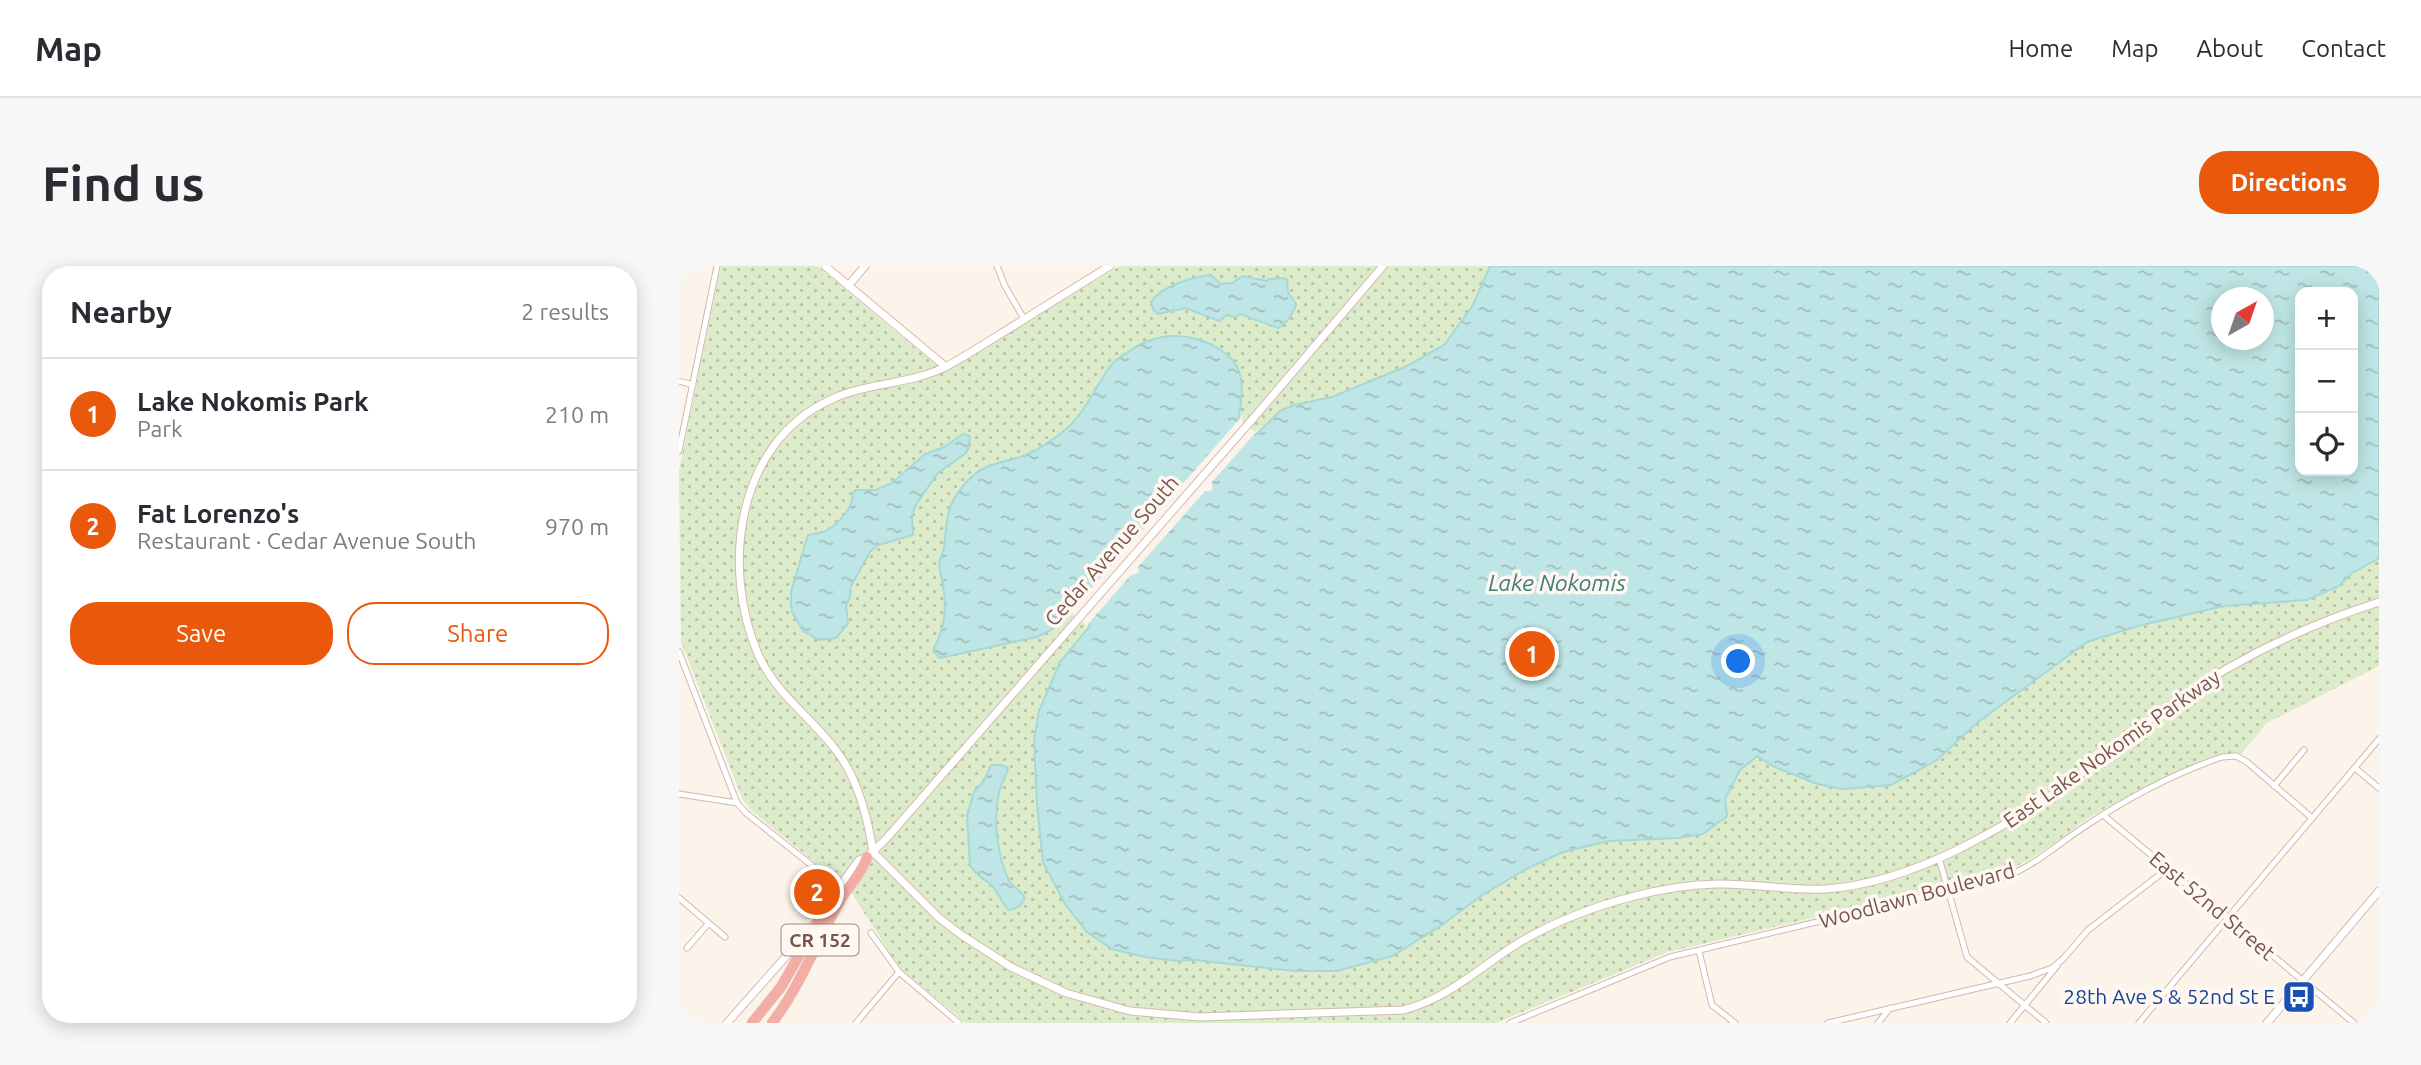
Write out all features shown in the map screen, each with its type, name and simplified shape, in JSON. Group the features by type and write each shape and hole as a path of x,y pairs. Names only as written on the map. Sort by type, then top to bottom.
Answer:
{"highway":[{"name":"Cedar Avenue South","path":"772,1023 796,988 840,900 870,855"},
{"name":"Cedar Avenue South","path":"752,1023 781,987 821,917"}],"street":[{"path":"679,451 717,266"},
{"path":"825,266 946,367"},
{"path":"848,286 865,266"},
{"path":"997,266 1024,319"},
{"path":"870,855 861,801 850,772 829,741 784,695 759,656 747,625 738,561 750,492 779,439 814,409 845,394 912,379 946,367 1110,266"},
{"name":"Cedar Avenue South","path":"821,917 859,860 870,855 1257,414 1383,266"},
{"path":"679,381 693,385"},
{"name":"East Lake Nokomis Parkway","path":"870,855 949,925 984,950 1038,981 1066,993 1130,1011 1200,1020 1403,1010 1444,995 1519,943 1555,923 1613,902 1654,891 1718,884 1823,889 1862,885 1910,871 1987,834 2043,800 2076,778 2159,712 2227,669 2300,631 2379,602"},
{"path":"679,652 681,666 737,803 839,887"},
{"path":"2139,1023 2379,739"},
{"path":"2274,786 2304,750"},
{"name":"Woodlawn Boulevard","path":"1510,1023 1670,957 1949,891 2022,870 2103,815 2144,792 2227,756 2236,756 2247,762 2312,818"},
{"path":"2354,768 2379,788"},
{"path":"679,794 737,803"},
{"name":"East 52nd Street","path":"2103,815 2354,1023"},
{"path":"1939,858 1967,957 2046,1023"},
{"path":"2010,1023 2088,930 2167,869"},
{"path":"2267,1023 2379,891"},
{"path":"679,898 725,937"},
{"path":"727,1023 821,917"},
{"path":"687,948 708,924"},
{"path":"871,933 899,972 959,1023"},
{"path":"1699,951 1712,1005 1735,1023"},
{"path":"1828,1023 1972,991 2042,972 2063,958"},
{"path":"856,1023 899,972"},
{"path":"1878,1023 1890,1008"}],"green space":[{"name":"Lake Nokomis","path":"721,266 817,266 943,371 1120,266 2379,266 2379,666 2267,723 2241,754 2209,758 2134,793 2089,818 2035,856 2011,869 1668,952 1496,1023 966,1023 904,971 850,891 751,810 743,800 681,642 679,470"}],"water":[{"name":"Lake Nokomis","path":"1490,266 2379,266 2379,558 2352,573 2339,586 2307,600 2224,606 2138,626 2087,642 1978,722 1937,760 1891,785 1843,789 1817,784 1775,767 1757,756 1740,770 1725,799 1727,816 1703,834 1678,838 1609,841 1563,852 1526,869 1484,894 1439,927 1392,956 1337,971 1295,971 1195,960 1177,961 1112,949 1087,932 1065,904 1043,862 1037,804 1034,740 1039,711 1060,662 1090,626 1089,623 1071,610 1051,630 1037,637 940,658 933,651 945,611 939,564 953,500 964,485 980,471 1030,453 1065,430 1084,408 1113,363 1151,340 1174,336 1198,339 1230,357 1240,373 1242,392 1238,421 1256,435 1280,411 1294,405 1332,397 1407,366 1445,344 1473,305"},
{"path":"1211,275 1221,284 1232,283 1243,276 1267,281 1285,278 1295,307 1278,328 1240,314 1235,317 1227,315 1219,321 1186,308 1158,314 1153,309 1151,302 1162,291 1186,280"},
{"path":"963,434 970,436 969,447 966,453 938,473 917,503 912,514 913,535 878,545 870,552 850,588 846,605 848,624 836,638 819,640 803,631 792,612 791,592 808,535 826,531 835,524 848,509 852,494 856,490 876,490 892,483 925,454 944,447"},
{"path":"991,765 1008,768 997,803 997,837 1008,879 1025,898 1019,906 1009,910 989,883 970,865 967,815 974,792 984,781"}],"pier":[{"path":"1243,415 1242,420 1255,432 1265,422 1211,483 1213,489 1205,491 1138,567 1139,573 1131,575 1082,631 1086,625 1072,613 1066,617 1152,519 1151,513 1159,511"}],"place":[{"name":"Lake Nokomis Park","path":"1532,654"},
{"name":"Fat Lorenzo's","path":"817,892"},
{"name":"28th Ave S & 52nd St E","path":"2299,997"}]}
